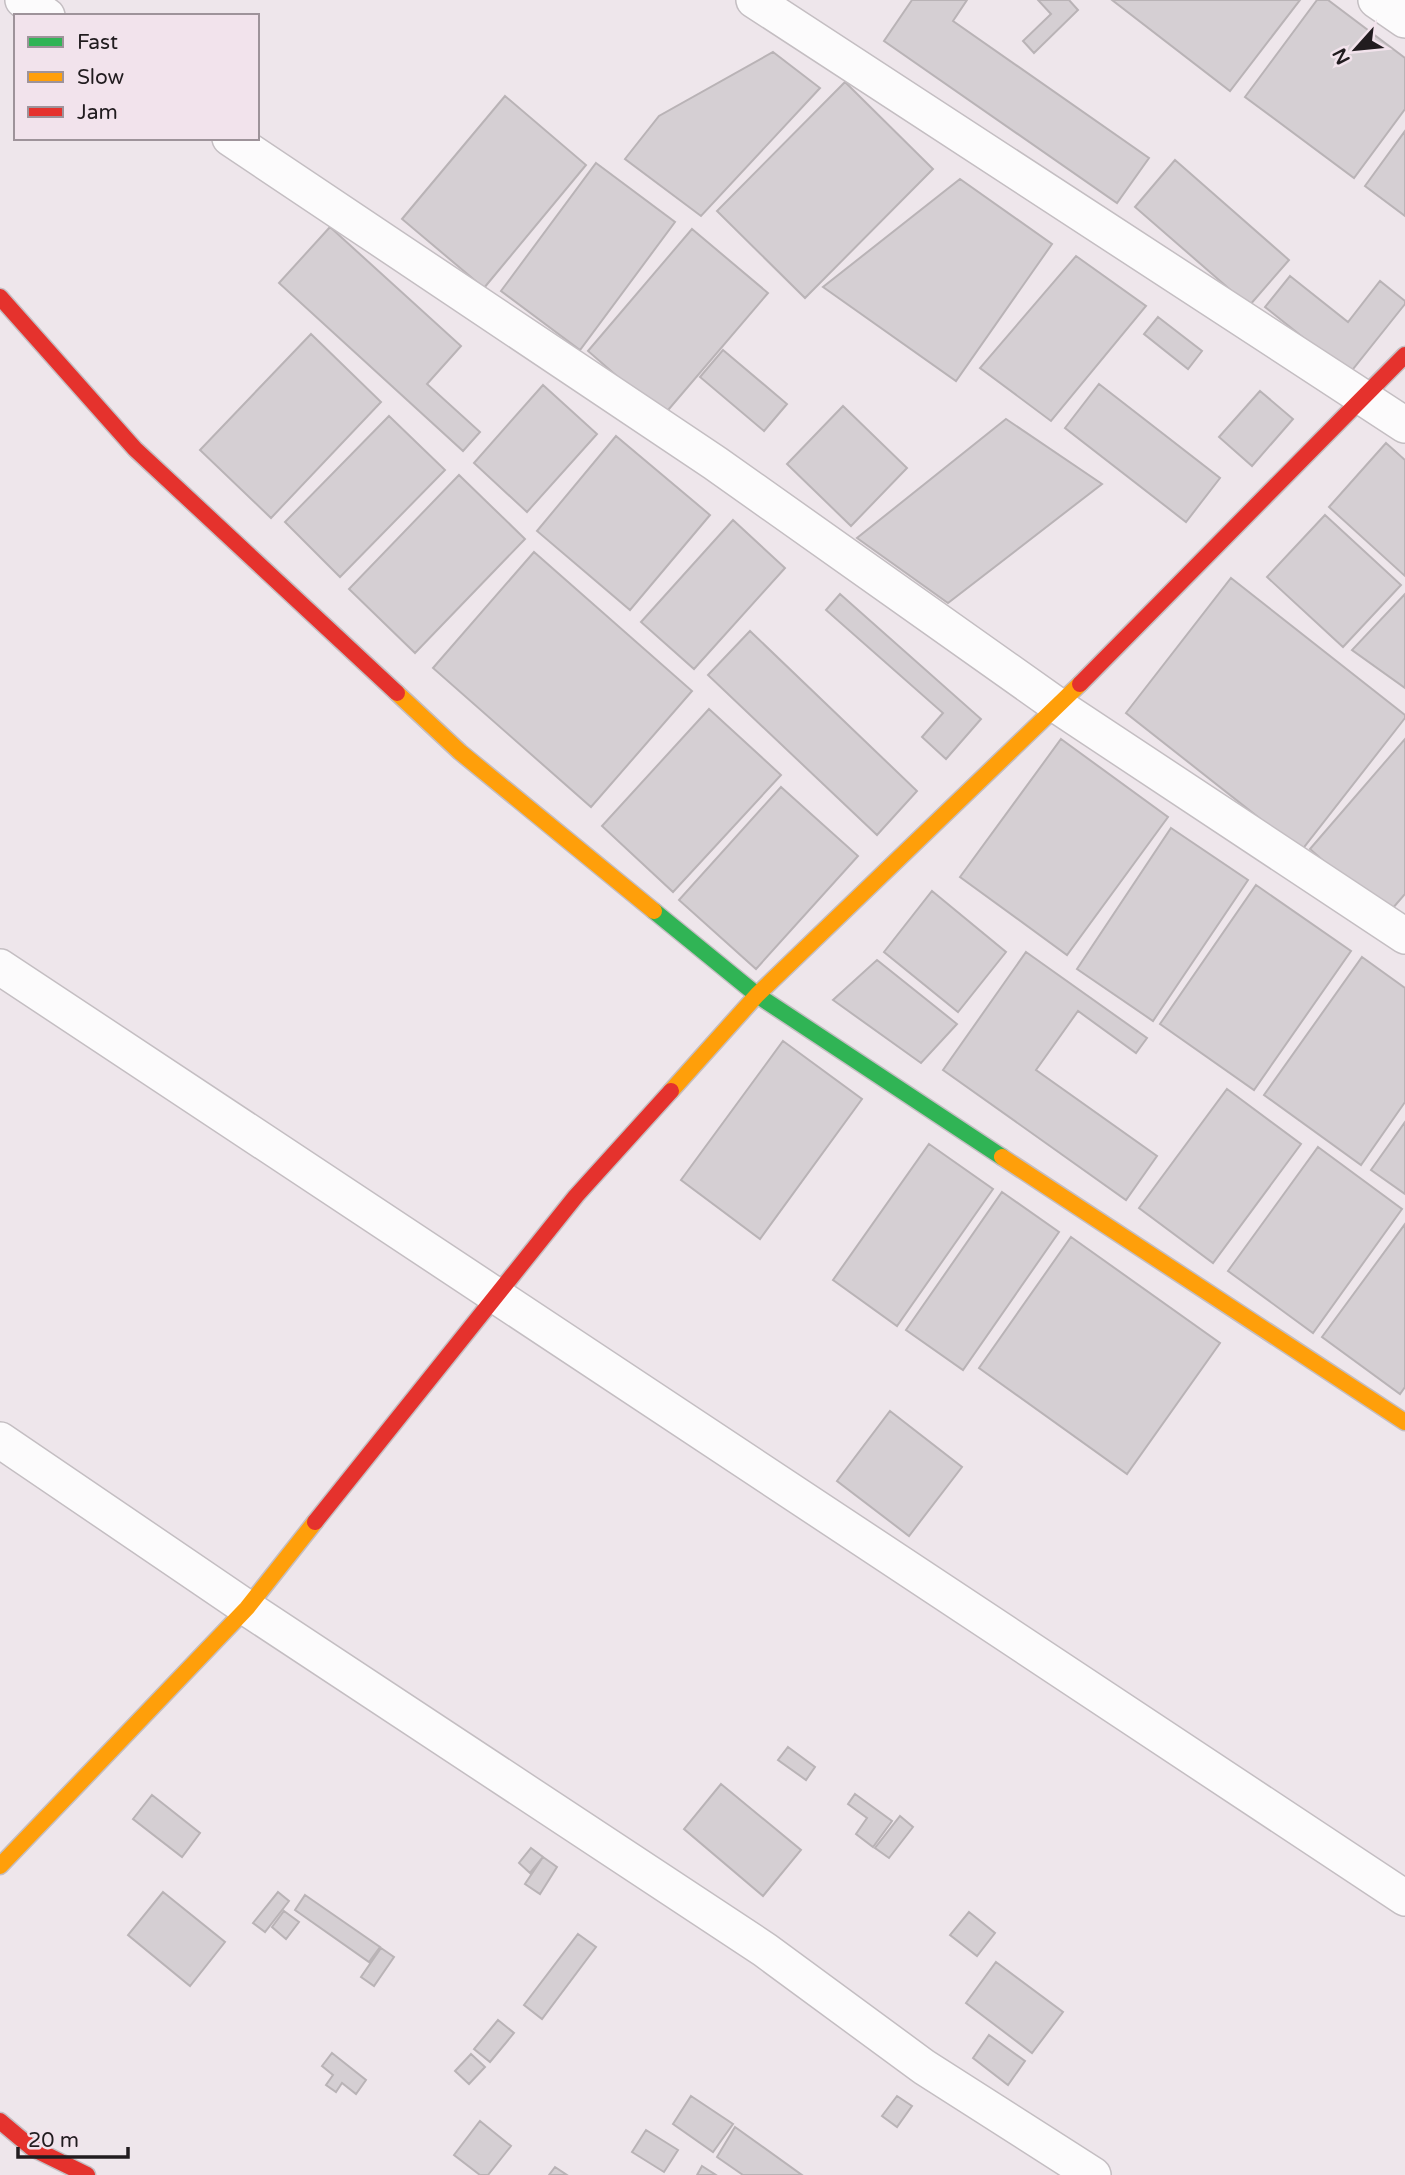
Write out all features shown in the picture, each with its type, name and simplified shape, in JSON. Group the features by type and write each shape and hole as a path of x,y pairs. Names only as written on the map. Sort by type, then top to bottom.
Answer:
{"street":[{"path":"23,0 44,14"},
{"path":"754,0 1405,425"},
{"path":"1376,0 1405,20"},
{"path":"233,140 715,463 1058,706 1405,936"},
{"path":"0,297 135,449 460,752 757,995 1405,1422"},
{"path":"0,1866 247,1608 576,1196 757,995 1058,706 1405,355"},
{"path":"0,967 1405,1898"},
{"path":"0,1440 247,1608 765,1950 924,2067 1093,2175"},
{"path":"0,2121 32,2148 87,2175"}],"building":[{"path":"912,0 967,0 953,21 1149,158 1117,203 884,41"},
{"path":"1038,0 1069,0 1078,10 1034,53 1023,41 1051,14"},
{"path":"1112,0 1300,0 1230,91"},
{"path":"1317,0 1328,0 1405,58 1405,109 1354,178 1245,97"},
{"path":"773,52 820,88 701,216 625,159 659,116"},
{"path":"845,82 933,169 805,298 717,211"},
{"path":"505,96 586,165 484,288 402,219"},
{"path":"1405,131 1405,216 1365,186"},
{"path":"1175,160 1289,260 1249,306 1135,207"},
{"path":"596,163 675,222 580,350 501,291"},
{"path":"960,179 1052,244 956,381 823,287"},
{"path":"330,227 461,346 427,384 480,432 463,451 279,283"},
{"path":"692,229 768,293 663,416 588,351"},
{"path":"1076,256 1146,306 1051,421 980,368"},
{"path":"1290,276 1348,322 1380,281 1405,301 1405,304 1349,374 1265,307"},
{"path":"1158,317 1202,351 1188,369 1144,334"},
{"path":"311,334 381,402 271,518 200,450"},
{"path":"723,350 787,404 764,431 700,377"},
{"path":"1099,384 1220,478 1186,522 1065,428"},
{"path":"543,385 597,434 527,512 474,463"},
{"path":"1260,391 1293,419 1252,466 1219,437"},
{"path":"843,406 907,468 851,526 787,464"},
{"path":"389,416 445,470 340,577 285,522"},
{"path":"1006,419 1102,484 948,603 857,538"},
{"path":"616,436 710,515 630,610 537,531"},
{"path":"1386,443 1405,460 1405,576 1329,507"},
{"path":"459,475 525,539 415,653 349,589"},
{"path":"1325,515 1401,585 1343,647 1267,577"},
{"path":"733,520 785,568 694,669 641,622"},
{"path":"534,552 692,691 591,807 433,668"},
{"path":"1231,578 1405,715 1301,851 1126,713"},
{"path":"840,594 981,719 946,759 922,737 943,713 826,610"},
{"path":"1405,594 1405,688 1352,650"},
{"path":"750,631 917,791 877,835 708,675"},
{"path":"709,709 781,775 673,892 602,826"},
{"path":"1061,739 1168,817 1067,955 960,877"},
{"path":"1405,739 1405,894 1386,916 1310,849"},
{"path":"781,787 858,856 756,969 679,900"},
{"path":"1171,828 1248,880 1153,1021 1077,969"},
{"path":"1256,885 1351,951 1254,1090 1160,1024"},
{"path":"932,891 1006,952 958,1012 884,952"},
{"path":"1026,952 1147,1038 1136,1053 1078,1011 1036,1070 1157,1156 1126,1200 943,1070"},
{"path":"1362,957 1405,988 1405,1102 1361,1165 1264,1095"},
{"path":"877,960 957,1024 921,1063 833,1000"},
{"path":"783,1041 862,1099 760,1239 681,1180"},
{"path":"1227,1089 1301,1144 1213,1263 1139,1208"},
{"path":"1405,1122 1405,1194 1371,1170"},
{"path":"929,1144 993,1189 897,1326 833,1280"},
{"path":"1318,1147 1402,1209 1313,1333 1228,1271"},
{"path":"1002,1192 1059,1232 963,1370 906,1330"},
{"path":"1405,1224 1405,1387 1400,1394 1322,1337"},
{"path":"1071,1237 1220,1343 1127,1474 979,1368"},
{"path":"890,1411 962,1467 909,1536 837,1481"},
{"path":"788,1747 815,1767 806,1780 778,1760"},
{"path":"721,1784 801,1850 763,1896 684,1829"},
{"path":"855,1794 892,1821 873,1847 856,1834 867,1818 848,1804"},
{"path":"152,1795 200,1833 182,1857 133,1819"},
{"path":"900,1816 913,1827 889,1858 875,1848"},
{"path":"531,1848 543,1857 530,1873 519,1863"},
{"path":"543,1857 557,1867 540,1894 525,1884"},
{"path":"163,1892 225,1942 190,1986 128,1935"},
{"path":"278,1892 289,1901 265,1932 253,1923"},
{"path":"305,1895 380,1947 369,1962 295,1910"},
{"path":"284,1911 299,1922 286,1939 272,1927"},
{"path":"969,1912 995,1933 977,1956 950,1935"},
{"path":"578,1934 596,1947 542,2019 524,2005"},
{"path":"381,1948 394,1957 374,1986 361,1977"},
{"path":"996,1962 1063,2012 1032,2053 966,2003"},
{"path":"498,2020 514,2033 490,2062 474,2049"},
{"path":"989,2035 1025,2061 1008,2085 973,2058"},
{"path":"332,2053 366,2080 356,2094 342,2083 336,2092 326,2085 333,2075 322,2066"},
{"path":"471,2054 485,2067 469,2084 455,2071"},
{"path":"691,2096 733,2124 713,2152 673,2124"},
{"path":"897,2096 912,2106 897,2127 882,2116"},
{"path":"480,2121 511,2146 488,2175 480,2175 454,2155"},
{"path":"735,2127 802,2175 743,2175 717,2157"},
{"path":"646,2130 678,2150 664,2172 632,2152"},
{"path":"702,2166 716,2175 697,2175"},
{"path":"555,2167 567,2175 549,2175"}],"traffic: fast":[{"path":"654,911 757,995 1002,1157"}],"traffic: slow":[{"path":"671,1091 757,995 1080,684"},
{"path":"397,693 460,752 654,911"},
{"path":"1002,1157 1405,1422"},
{"path":"0,1866 247,1608 315,1522"}],"traffic: jam":[{"path":"0,297 135,449 397,693"},
{"path":"1080,684 1405,355"},
{"path":"315,1522 576,1196 671,1091"},
{"path":"0,2121 32,2148 87,2175"}]}
